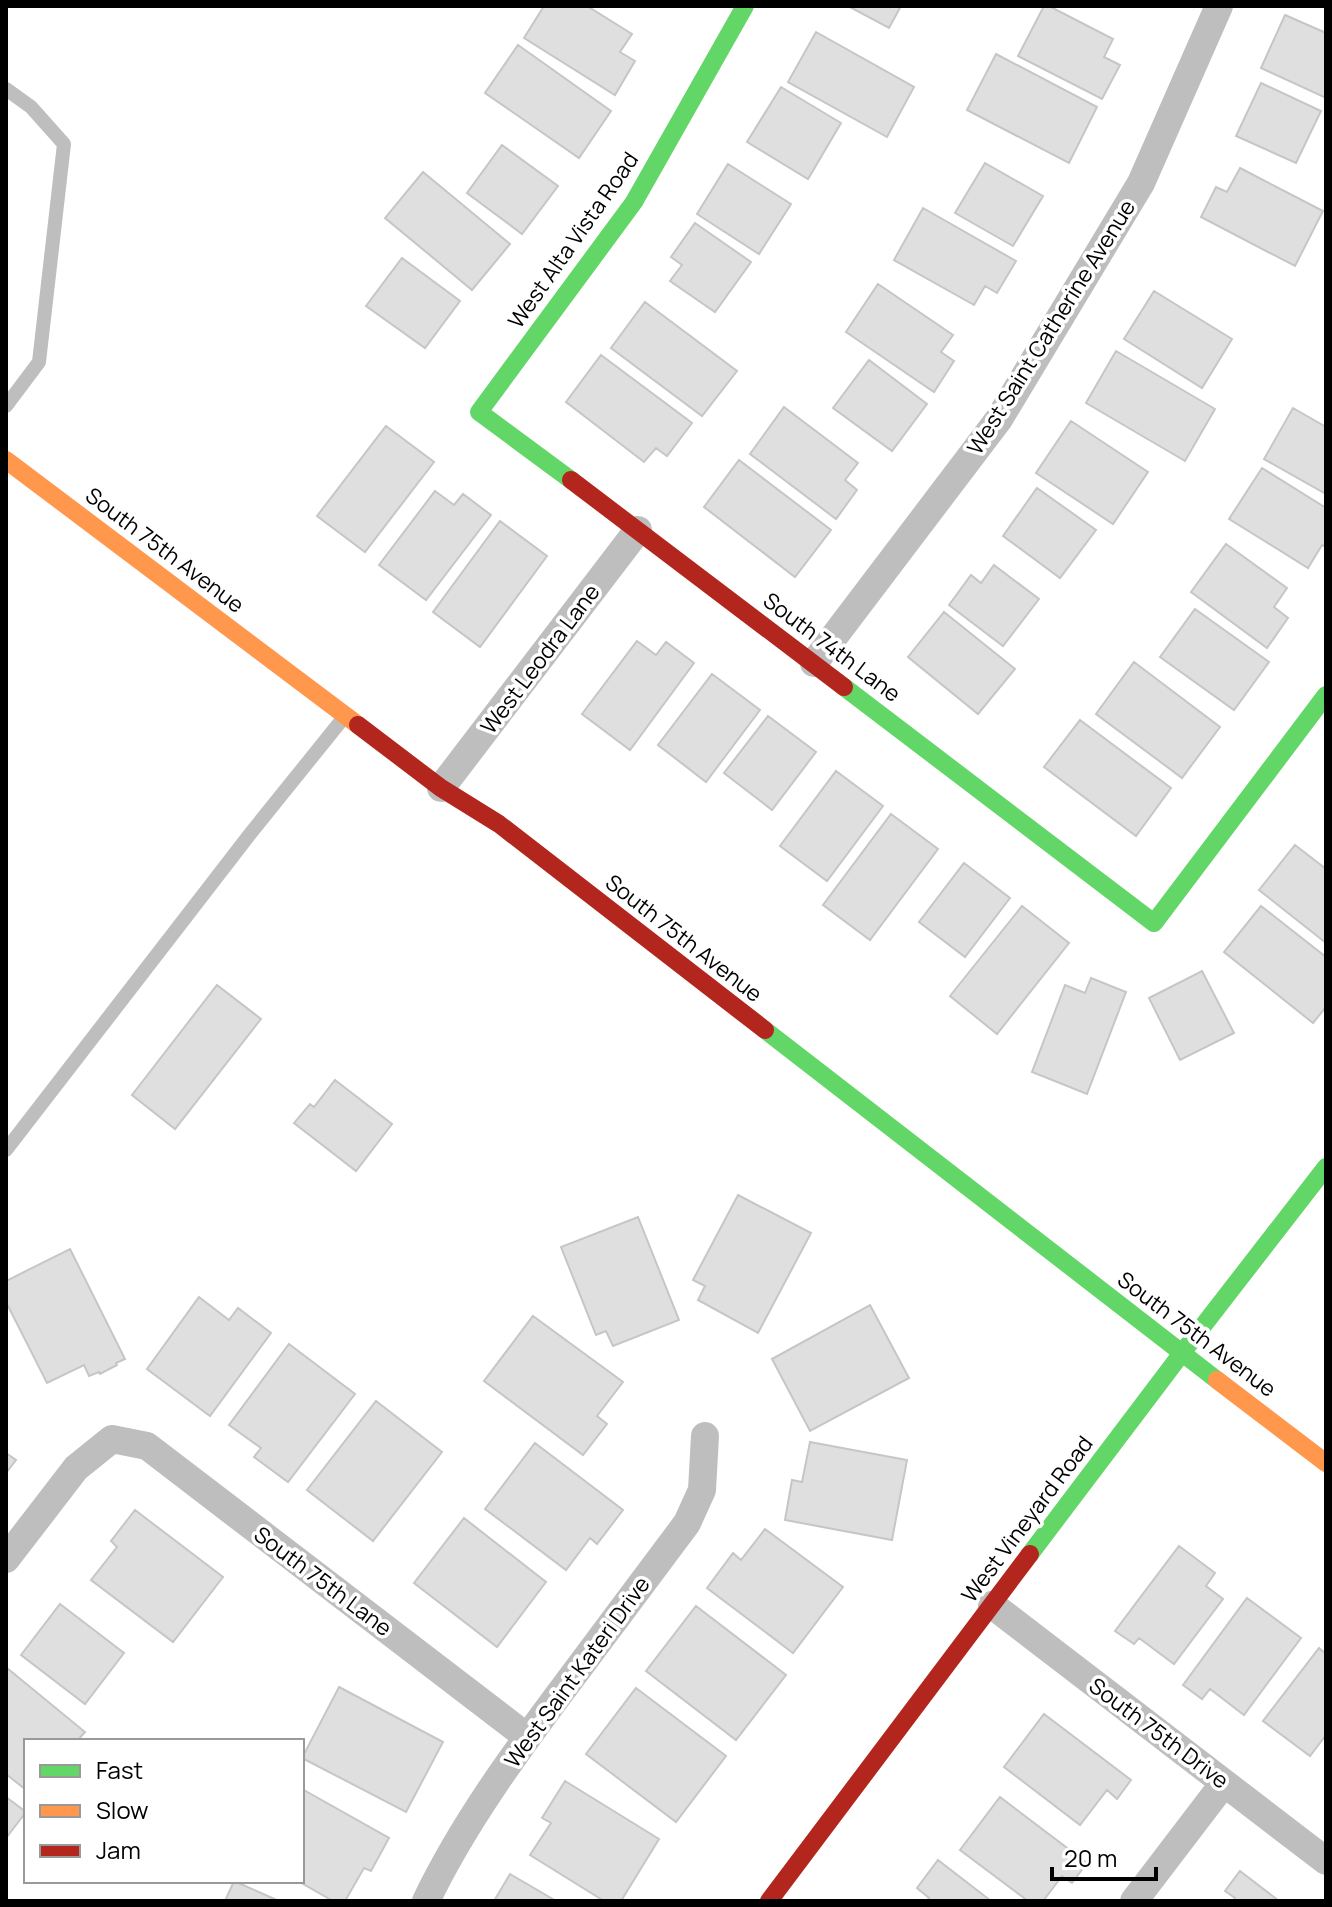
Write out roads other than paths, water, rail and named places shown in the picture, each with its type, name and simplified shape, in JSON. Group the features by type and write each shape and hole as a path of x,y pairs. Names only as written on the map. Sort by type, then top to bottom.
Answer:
{"street":[{"name":"West Alta Vista Road","path":"479,412 634,202 745,6"},
{"name":"West Saint Catherine Avenue","path":"814,663 999,419 1141,183 1219,6"},
{"name":"South 74th Lane","path":"479,412 1154,923 1326,695"},
{"name":"South 75th Avenue","path":"6,460 441,788 510,833 1326,1463"},
{"name":"West Leodra Lane","path":"441,788 638,530"},
{"name":"West Vineyard Road","path":"769,1901 1326,1167"},
{"name":"West Saint Kateri Drive","path":"426,1901 492,1788 527,1737 687,1523 702,1490 705,1436"},
{"name":"South 75th Lane","path":"6,1559 76,1468 112,1439 147,1446 527,1737"},
{"name":"South 75th Drive","path":"992,1605 1326,1861"},
{"path":"1134,1901 1224,1783"}],"lane":[{"path":"6,89 31,107 64,144 39,362 6,406"},
{"path":"6,1150 345,716"}]}
